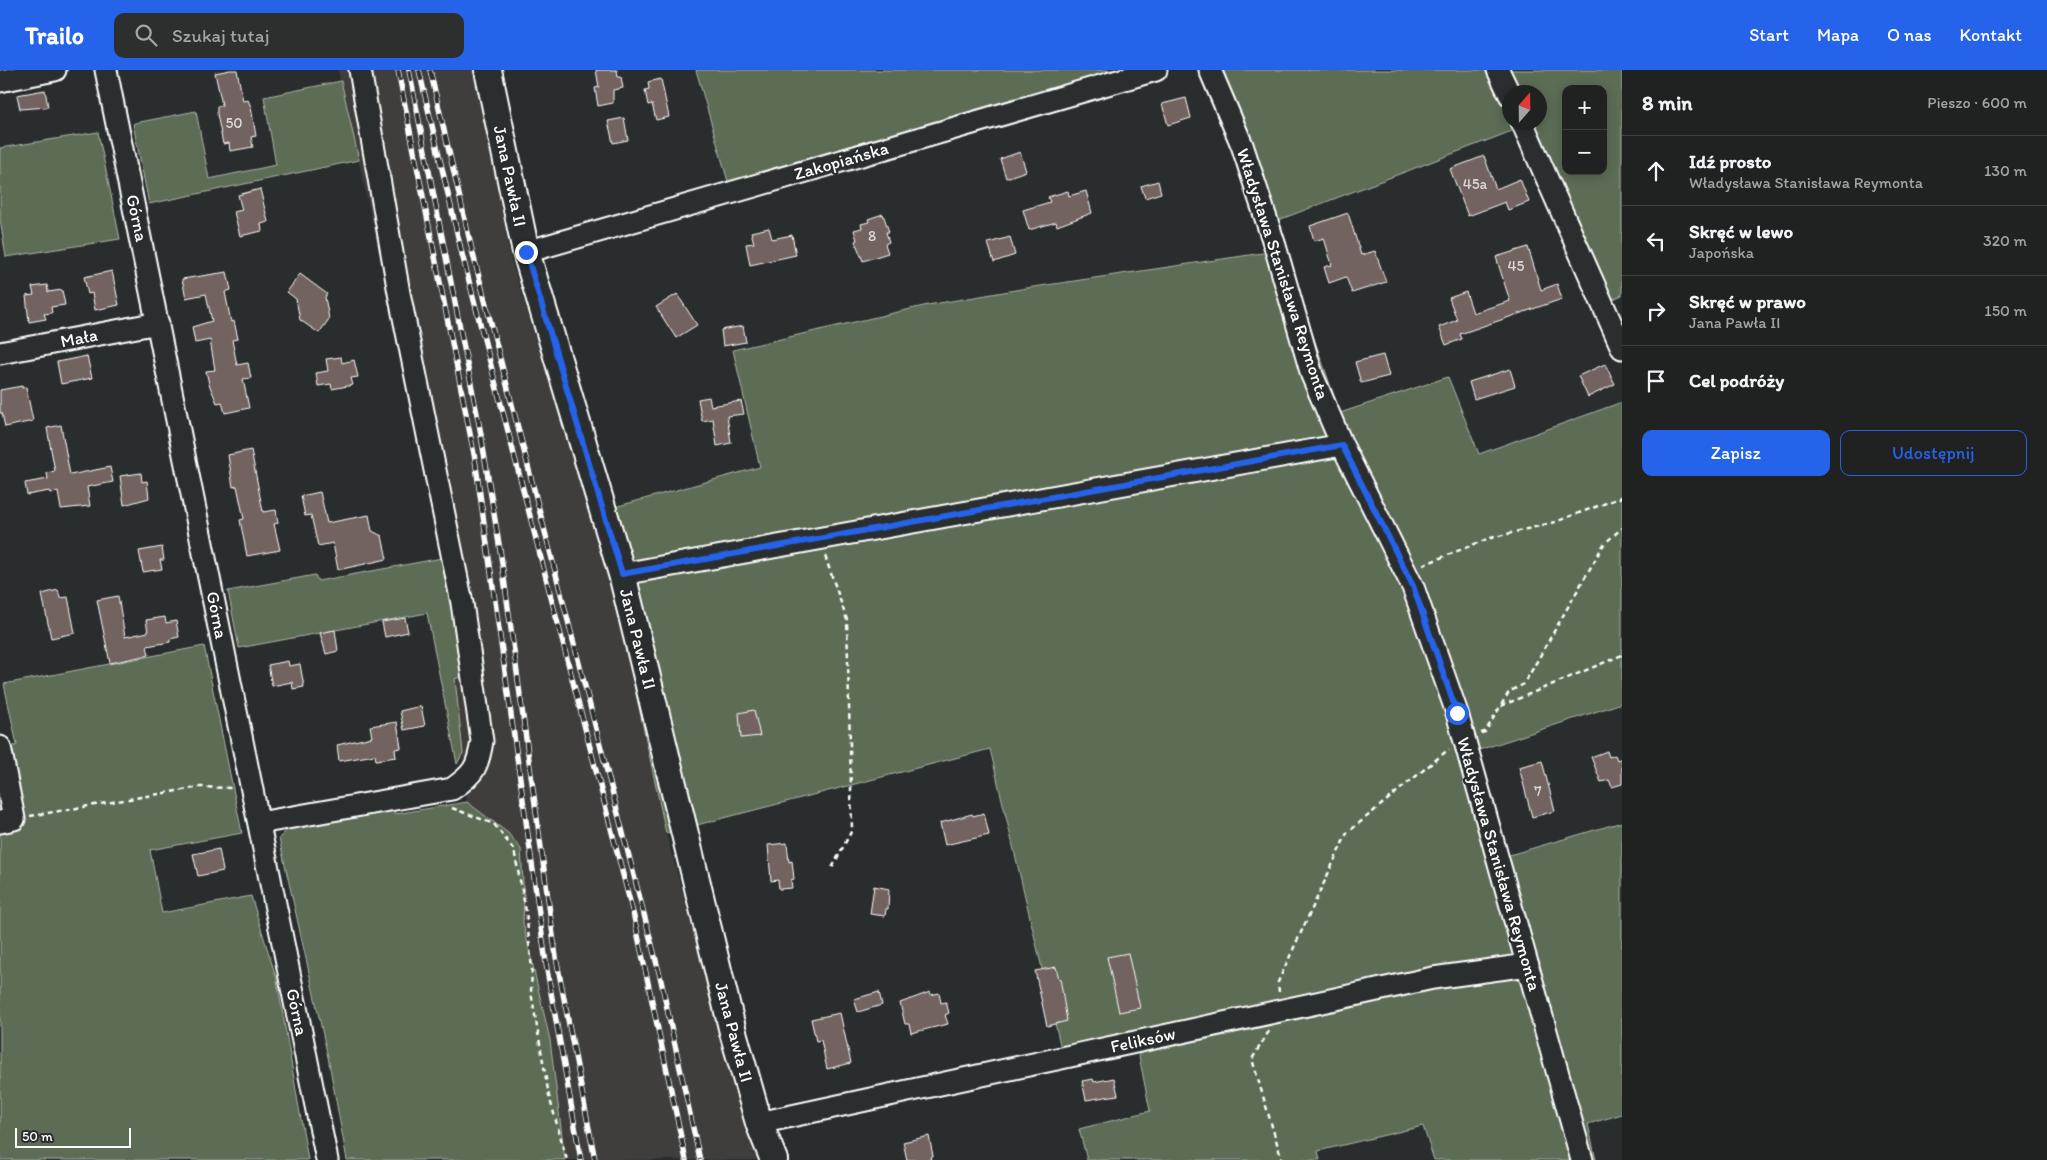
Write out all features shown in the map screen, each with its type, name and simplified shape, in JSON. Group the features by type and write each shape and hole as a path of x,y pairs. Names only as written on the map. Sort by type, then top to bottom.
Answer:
{"main road":[{"name":"Jana Pawła II","path":"493,71 526,252 622,574 731,1022 759,1122 774,1160"}],"street":[{"path":"0,81 55,70"},
{"name":"Górna","path":"106,70 328,1160"},
{"path":"259,822 452,789 468,778 478,762 482,741 462,603 399,294 360,70"},
{"name":"Zakopiańska","path":"526,252 1156,70"},
{"name":"Władysława Stanisława Reymonta","path":"1210,70 1242,145 1275,246 1312,375 1342,445 1413,586 1466,742 1582,1160"},
{"path":"1498,70 1505,85"},
{"path":"1526,130 1622,348"},
{"name":"Mała","path":"0,353 158,323"},
{"path":"622,574 1342,445"},
{"path":"0,747 7,820"},
{"name":"Feliksów","path":"759,1122 1433,978 1528,965"}],"path":[{"path":"1406,572 1487,539 1554,522 1622,497"},
{"path":"1282,1160 1252,1059 1282,1011 1278,982 1347,833 1449,749 1485,732 1509,692 1524,684 1604,544 1622,528"},
{"path":"818,538 847,620 852,830 831,870"},
{"path":"1500,707 1622,655"},
{"path":"7,820 200,787 236,788 251,786"},
{"path":"438,791 440,804 494,824 514,850 526,911 532,969 531,992 550,1096 567,1160"}],"shaded area":[{"path":"338,70 480,70 510,257 611,577 666,833 757,1160 565,1160 550,1040 523,923 524,898 521,849 508,833 467,802 442,558 381,260"}],"green space":[{"path":"696,70 1134,70 729,185"},
{"path":"1218,70 1622,70 1622,295 1611,300 1536,130 1547,130 1547,85 1502,85 1502,130 1515,130 1276,221"},
{"path":"341,81 359,160 149,204 133,124 196,111 209,179 276,165 264,97"},
{"path":"98,132 120,239 6,257 0,219 0,148"},
{"path":"1283,250 1340,413 1448,377 1479,454 1622,402 1622,703 1470,753 1506,856 1622,822 1622,1114 1588,1124 1596,1160 1434,1160 1423,1126 1318,1151 1320,1160 1087,1160 1079,1129 1150,1111 1137,1046 1064,1061 990,749 666,833 611,577 593,513 760,467 733,350 928,305 1027,288"},
{"path":"442,558 455,607 464,675 455,679 463,753 457,764 427,613 239,648 228,591 315,575 318,581"},
{"path":"204,646 242,833 150,850 162,913 251,896 277,980 308,1160 0,1160 0,826 23,822 7,748 17,745 4,684"},
{"path":"467,802 508,833 521,849 524,898 523,923 550,1040 565,1160 347,1160 328,1057 279,838 288,829 392,809 395,814"}],"building":[{"path":"237,70 243,101 248,100 251,107 256,136 251,137 253,147 230,151 229,143 223,144 217,114 217,106 222,105 215,73"},
{"path":"596,70 617,70 618,77 621,77 623,88 613,90 613,103 598,106 595,88 599,87"},
{"path":"661,79 669,117 656,120 652,104 648,105 645,90 649,89 648,82"},
{"path":"45,90 48,107 20,109 17,95"},
{"path":"1186,98 1191,118 1168,125 1162,104"},
{"path":"624,118 628,140 613,143 608,121"},
{"path":"1020,152 1026,171 1006,178 1000,159"},
{"path":"1484,156 1496,189 1520,179 1529,202 1508,210 1505,202 1468,216 1450,169"},
{"path":"1158,181 1161,193 1145,198 1141,186"},
{"path":"260,189 268,222 261,224 262,231 240,236 234,212 242,210 238,195"},
{"path":"1068,191 1069,196 1086,191 1092,213 1057,226 1056,222 1029,230 1023,210 1050,202 1048,197"},
{"path":"1348,213 1361,255 1375,251 1386,282 1352,293 1346,277 1329,283 1324,267 1332,265 1324,238 1314,241 1310,226"},
{"path":"883,214 889,232 886,232 889,242 885,244 888,253 863,261 855,241 857,240 854,230 862,228 861,224 869,222 868,219"},
{"path":"769,228 772,239 792,235 796,255 750,265 746,244 754,243 751,232"},
{"path":"1010,237 1015,255 994,262 988,243"},
{"path":"1528,247 1541,290 1557,284 1562,299 1460,334 1462,339 1446,345 1439,327 1457,320 1449,298 1466,292 1473,313 1510,301 1496,257"},
{"path":"112,271 119,305 95,310 92,293 88,294 84,277"},
{"path":"227,272 231,290 225,292 231,322 234,321 238,339 232,340 237,365 248,363 251,378 243,379 249,408 225,413 222,402 217,403 206,371 215,370 210,340 195,343 192,327 212,321 206,294 186,298 182,279"},
{"path":"300,274 327,294 325,297 329,319 319,333 300,320 296,299 287,292"},
{"path":"47,285 48,292 62,290 65,305 51,307 52,313 44,314 46,319 29,322 26,296 34,295 32,287"},
{"path":"677,294 697,325 676,338 656,307"},
{"path":"743,326 746,342 723,346 721,330"},
{"path":"1383,355 1389,376 1361,383 1355,362"},
{"path":"87,356 92,378 61,384 57,362"},
{"path":"341,357 342,363 354,360 358,377 351,378 353,385 332,389 331,384 318,386 316,373 328,371 326,359"},
{"path":"1605,364 1615,384 1588,397 1578,376"},
{"path":"1510,369 1515,386 1474,399 1469,382"},
{"path":"22,386 22,388 26,387 33,421 5,427 2,413 0,413 0,390"},
{"path":"709,397 711,406 741,401 744,414 727,416 731,443 717,446 713,419 702,421 698,399"},
{"path":"61,425 70,475 110,467 113,482 87,487 90,506 61,509 58,492 50,493 49,491 27,495 25,483 48,479 47,473 55,471 47,428"},
{"path":"251,450 263,512 276,510 278,523 274,524 280,550 247,556 240,520 244,519 237,486 233,487 228,455"},
{"path":"141,473 142,482 147,481 149,498 124,505 120,476"},
{"path":"320,492 327,523 369,515 372,531 382,536 387,559 338,570 333,543 318,546 311,515 305,516 301,496"},
{"path":"162,547 164,560 160,560 162,569 143,572 139,551"},
{"path":"58,590 60,598 68,597 75,633 51,638 42,594"},
{"path":"118,596 125,637 148,632 146,620 165,617 166,623 176,621 179,637 170,639 170,642 147,646 149,655 110,663 97,600"},
{"path":"405,618 408,632 385,637 382,622"},
{"path":"335,630 338,651 326,654 320,633"},
{"path":"288,661 289,666 300,664 304,687 293,689 292,682 272,686 268,665"},
{"path":"421,706 425,726 404,730 400,711"},
{"path":"754,710 760,736 741,738 739,713"},
{"path":"397,722 401,748 395,749 396,757 376,760 375,755 339,761 337,745 372,737 370,726"},
{"path":"1607,751 1609,757 1615,755 1617,760 1622,758 1622,784 1612,787 1609,780 1601,782 1591,757"},
{"path":"1542,761 1555,811 1532,817 1519,767"},
{"path":"984,813 989,835 945,845 940,823 972,814 973,816"},
{"path":"787,843 789,862 792,861 794,879 791,880 792,888 779,889 778,880 771,881 768,845"},
{"path":"219,849 223,871 198,876 193,854"},
{"path":"874,886 889,889 888,909 886,909 885,916 870,914"},
{"path":"1128,953 1140,1008 1119,1012 1107,957"},
{"path":"1056,967 1060,978 1067,1021 1047,1026 1035,971"},
{"path":"879,992 882,1005 858,1012 854,999"},
{"path":"930,992 931,995 939,993 941,1003 946,1002 949,1013 945,1015 948,1024 911,1033 909,1024 905,1024 900,1003"},
{"path":"840,1013 851,1063 827,1069 821,1040 816,1041 811,1019"},
{"path":"1114,1078 1118,1095 1086,1100 1082,1081 1093,1079 1094,1082"},
{"path":"929,1136 933,1156 930,1157 931,1160 907,1160 903,1142"}],"railway":[{"path":"398,70 475,459 547,970 581,1160"},
{"path":"409,70 480,429 501,556 556,957 595,1160"},
{"path":"419,70 462,254 634,917 686,1160"},
{"path":"430,70 472,250 660,976 700,1160"}],"route":[{"path":"526,252 622,574 1316,448 1342,445 1413,586 1457,713"}]}
